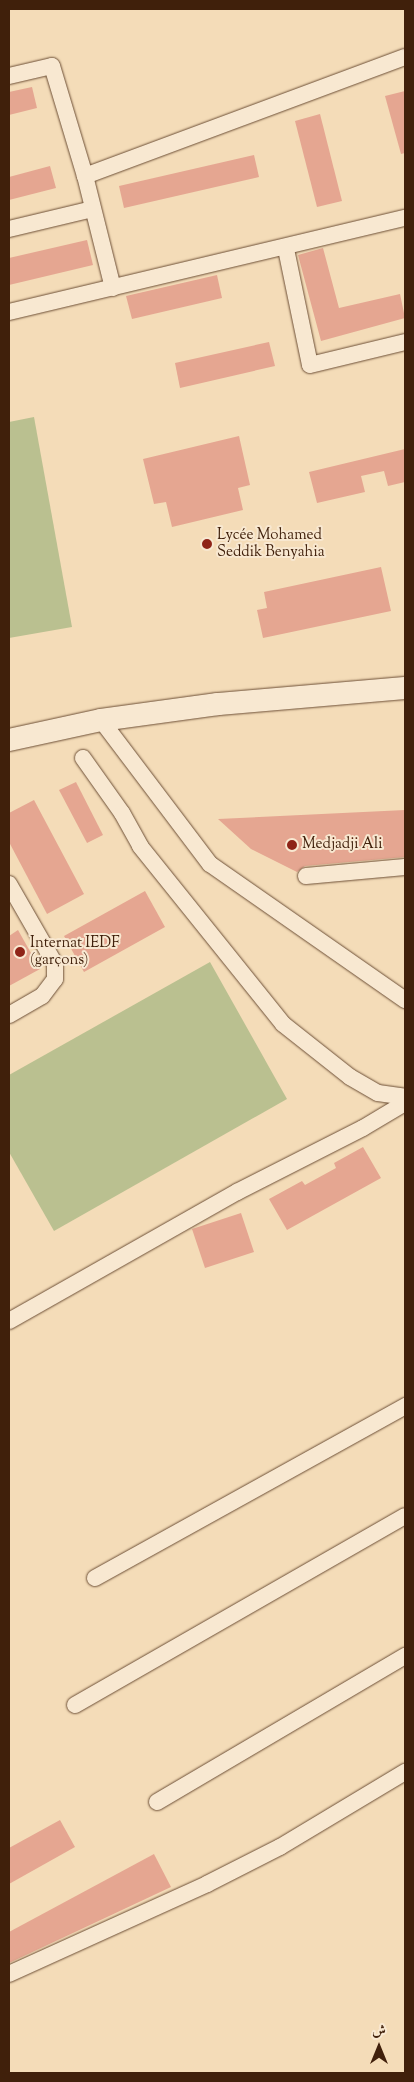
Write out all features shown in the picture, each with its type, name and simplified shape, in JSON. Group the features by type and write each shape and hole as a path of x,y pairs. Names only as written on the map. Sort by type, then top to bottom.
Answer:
{"main road":[{"path":"9,740 101,720 218,704 405,688"}],"street":[{"path":"85,176 405,58"},
{"path":"9,76 52,66 85,176 113,288"},
{"path":"9,229 93,209"},
{"path":"9,312 286,249 405,218"},
{"path":"286,249 310,365 405,342"},
{"path":"101,720 210,864 405,1000"},
{"path":"84,758 122,812 140,846 283,1024 371,1089 405,1097"},
{"path":"306,876 405,866"},
{"path":"9,884 55,964 55,979 42,996 9,1015"},
{"path":"9,1321 237,1192 405,1103"},
{"path":"95,1578 405,1406"},
{"path":"75,1705 405,1516"},
{"path":"157,1802 405,1656"},
{"path":"9,1974 239,1868 405,1772"}],"green space":[{"path":"34,417 72,627 9,638 9,422"},
{"path":"210,962 287,1099 54,1231 9,1152 9,1075"}],"building":[{"path":"32,87 37,108 9,115 9,92"},
{"path":"405,91 405,153 401,154 385,96"},
{"path":"320,114 342,201 317,207 295,121"},
{"path":"254,155 259,177 124,208 119,186"},
{"path":"50,166 56,188 9,200 9,177"},
{"path":"87,240 93,265 9,285 9,258"},
{"path":"323,248 339,308 400,294 405,318 321,341 298,255"},
{"path":"217,275 222,298 132,319 126,296"},
{"path":"269,342 275,366 180,388 175,363"},
{"path":"239,436 250,485 238,488 243,510 172,527 166,502 154,504 143,459"},
{"path":"405,449 405,482 388,486 384,471 361,476 365,492 317,503 309,472"},
{"path":"381,567 391,611 263,638 257,610 267,608 264,592"},
{"path":"76,782 103,835 87,843 59,790"},
{"path":"34,800 84,894 47,914 9,842 9,813"},
{"path":"405,810 405,857 305,866 297,872 251,849 218,819"},
{"path":"145,891 165,927 84,972 64,936"},
{"name":"Internat IEDF (garçons)","path":"18,930 40,969 9,986 9,936"},
{"path":"363,1147 381,1178 287,1230 269,1199 302,1181 305,1185 336,1168 334,1163"},
{"path":"241,1213 254,1252 205,1268 192,1229"},
{"path":"60,1820 75,1847 9,1884 9,1848"},
{"path":"154,1854 171,1887 9,1963 9,1932"}],"place":[{"name":"Lycée Mohamed Seddik Benyahia","path":"207,544"},
{"name":"Medjadji Ali","path":"292,845"},
{"name":"Internat IEDF (garçons)","path":"20,952"}]}
